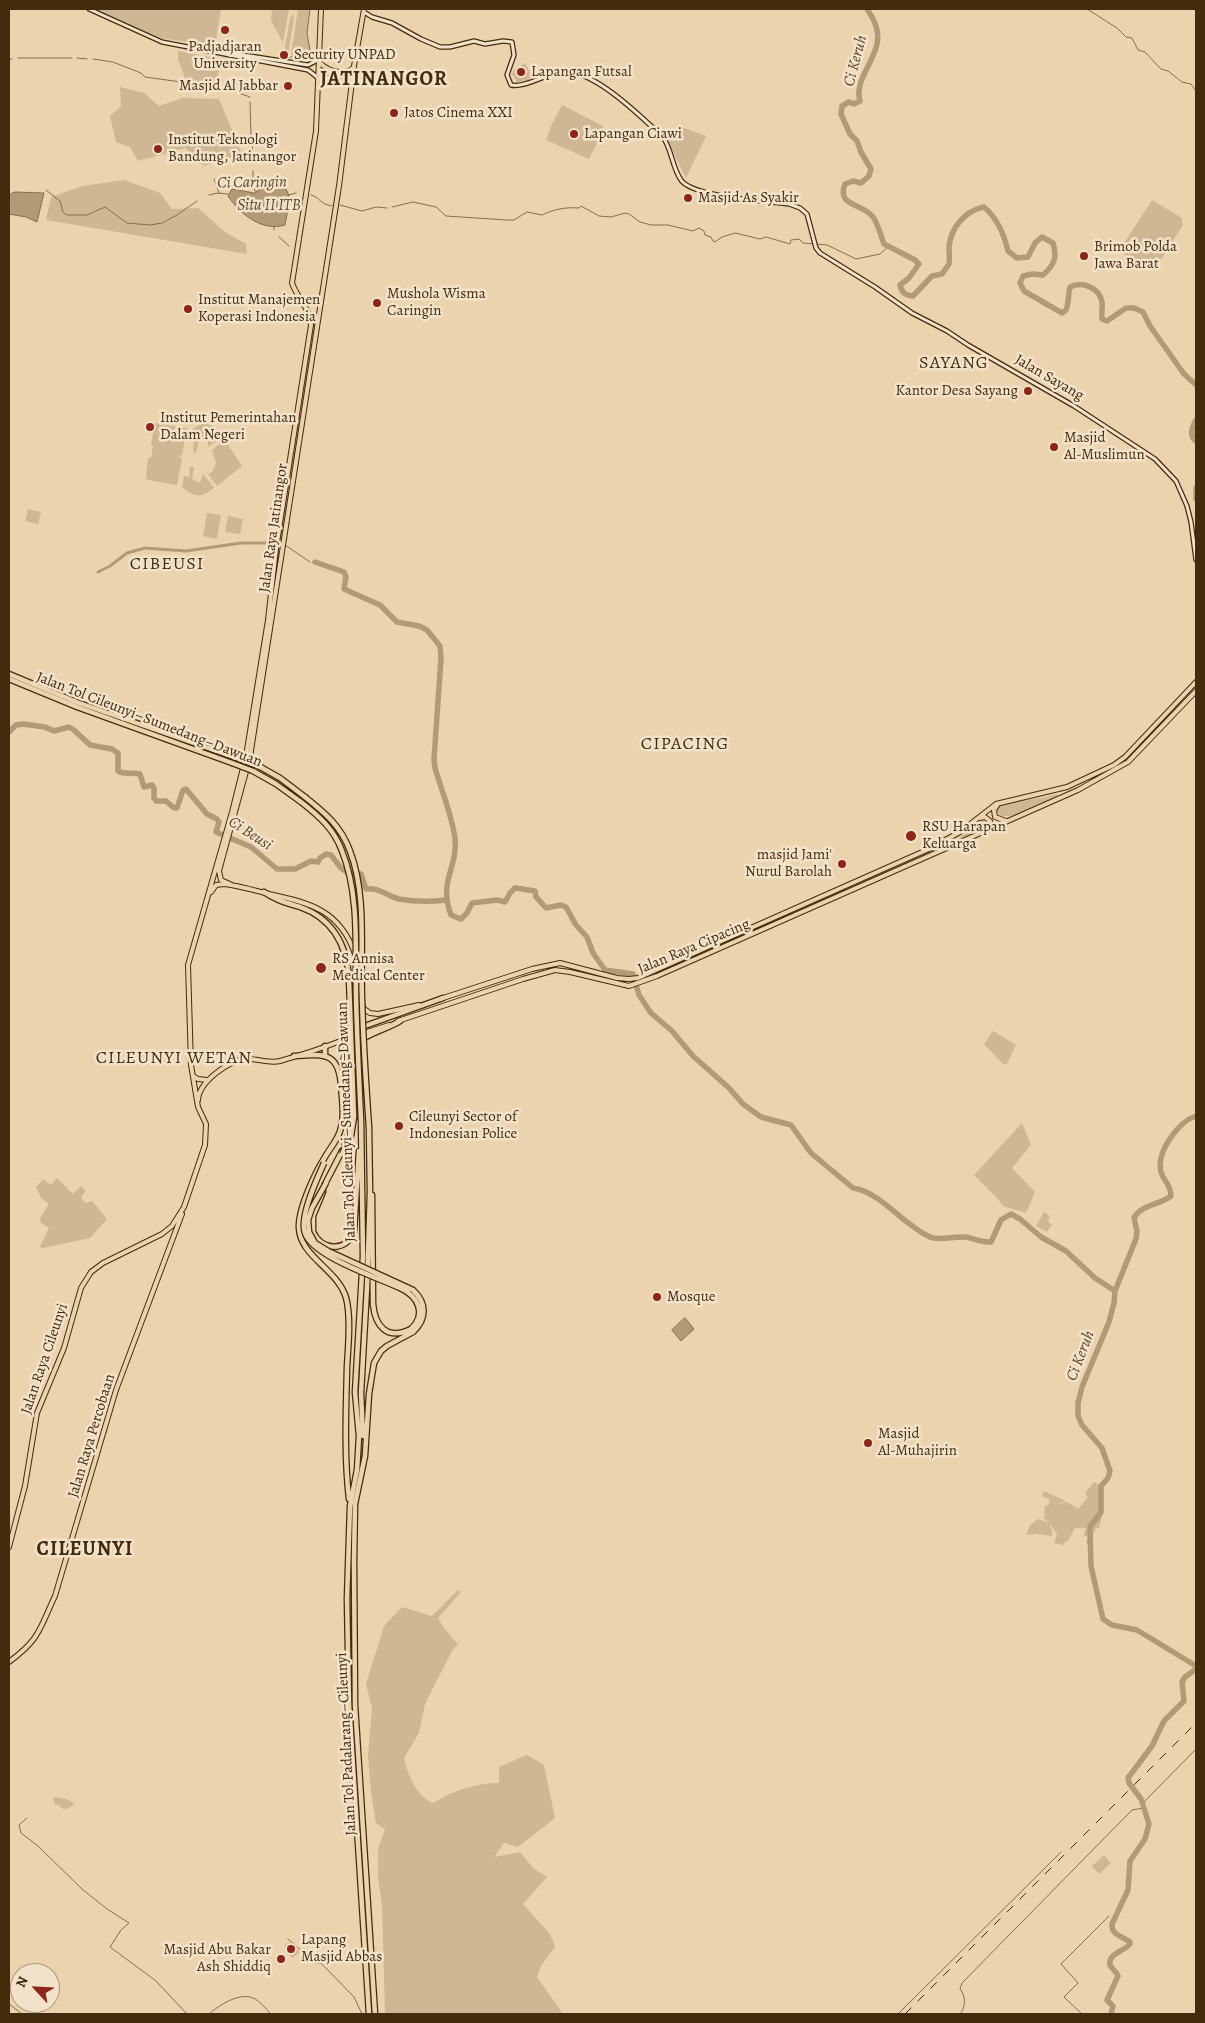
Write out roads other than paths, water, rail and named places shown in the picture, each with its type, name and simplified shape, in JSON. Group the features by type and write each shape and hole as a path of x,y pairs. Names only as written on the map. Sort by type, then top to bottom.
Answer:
{"highway":[{"path":"318,313 315,315 310,313 296,294 292,283 316,131 321,9"},
{"name":"Jalan Raya Jatinangor","path":"290,474 318,313 364,10"},
{"path":"318,60 326,68 338,71 350,71 354,66"},
{"path":"317,77 323,72 346,76 352,84"},
{"name":"Jalan Raya Jatinangor","path":"213,879 248,766 311,325 310,313"},
{"name":"Jalan Tol Cileunyi–Sumedang–Dawuan","path":"9,674 79,703 257,765 280,778 334,821 350,849 355,865 361,918 362,999 371,1220 361,1393 363,1436 361,1472"},
{"name":"Jalan Tol Cileunyi–Sumedang–Dawuan","path":"9,680 77,707 253,771 276,784 320,817 337,840 348,866 354,918 363,1221 363,1256 355,1392 358,1423 358,1457 350,1506"},
{"path":"1008,821 996,817 994,810 999,802 1067,787 1114,765 1125,757 1196,682"},
{"name":"Jalan Raya Cipacing","path":"209,1079 238,1061 249,1059 273,1062 294,1056 519,980 555,970 570,972 622,986 636,984 740,941 1078,790 1128,762 1196,691"},
{"name":"Jalan Raya Cipacing","path":"359,998 364,1009 370,1013 378,1014 443,998 532,969 560,963 617,978 638,978 929,849 954,836 999,802"},
{"path":"976,819 988,818 991,825 986,831"},
{"name":"Jalan Raya Jatinangor","path":"225,840 219,874 222,880 232,885"},
{"name":"Jalan Raya Cileunyi","path":"9,1547 25,1486 37,1413 64,1348 81,1288 91,1272 102,1263 167,1230 184,1207 205,1145 206,1124 198,1106 192,1074 188,965 213,879"},
{"path":"206,904 216,885 221,883 264,892 314,906 330,915 339,924 356,957 359,998 357,1023 350,1034 342,1040"},
{"path":"264,892 275,899 314,913 329,924 337,934 347,959 354,1122 351,1136 309,1214 308,1226 311,1238 328,1251 413,1290 421,1299 424,1311 422,1322 412,1331 380,1351 374,1363 369,1394 365,1456 361,1472"},
{"path":"362,1027 443,998"},
{"path":"342,1154 348,1136 351,1117 349,1054 356,1043 400,1020"},
{"path":"347,1045 342,1075 341,1130 319,1168 301,1212 299,1233 310,1252 338,1281 348,1303 347,1474 350,1506"},
{"path":"324,1046 326,1056"},
{"path":"294,1056 326,1056 336,1062 342,1075"},
{"path":"192,1074 198,1080 209,1079"},
{"path":"198,1106 199,1090 209,1079"},
{"path":"326,1184 313,1216 312,1227 315,1236 323,1244 339,1246 349,1241 355,1225 361,1120"},
{"path":"330,1150 304,1216 303,1227 307,1240 316,1250 412,1295 419,1305 420,1311 412,1331"},
{"name":"Jalan Raya Percobaan","path":"9,1662 34,1641 44,1624 55,1596 116,1390 184,1207"},
{"path":"371,1220 375,1318 380,1326 390,1333 412,1331"},
{"path":"167,1230 174,1235"},
{"name":"Jalan Tol Padalarang–Cileunyi","path":"361,1472 355,1504 355,1705 374,2014"},
{"name":"Jalan Tol Padalarang–Cileunyi","path":"350,1506 347,1599 349,1704 369,2014"}],"main road":[{"path":"89,9 154,39 308,70 317,77"},
{"path":"364,10 372,17"},
{"path":"363,20 372,17"},
{"name":"Jalan Sayang","path":"372,17 387,21 421,39 440,46 450,47 474,41 485,44 512,42 514,51 507,75 511,85 523,85 560,72 571,71 582,75 627,106 663,137 679,176 688,186 708,193 797,206 809,218 814,243 817,250 824,256 875,287 908,311 948,331 968,345 1074,406 1155,459 1176,481 1187,506 1196,560"},
{"path":"188,47 198,46 308,65 318,60"}],"water":[{"name":"Situ II ITB","path":"264,186 278,186 286,189 290,198 285,225 268,226 252,220 228,196 232,189 254,193"},
{"path":"15,192 44,193 37,222 26,217 9,214 9,195"},
{"path":"685,1318 694,1329 681,1341 672,1330"}],"waterway":[{"path":"290,58 292,56 306,58 311,56 307,33 310,9"},
{"name":"Ci Keruh","path":"867,9 876,27 878,39 876,48 861,83 860,101 854,104 849,102 842,106 841,114 850,134 857,141 871,169 869,176 861,183 853,181 845,184 843,191 847,201 863,209 873,217 884,244 919,264 909,278 900,285 903,292 913,296 932,276 942,274 949,264 949,247 952,233 965,216 984,207 993,216 1008,251 1017,258 1028,257 1035,243 1042,237 1053,243 1055,257 1052,264 1043,275 1032,274 1023,276 1020,283 1024,291 1062,313 1067,307 1070,287 1085,285 1094,289 1100,297 1102,319 1107,321 1126,308 1134,308 1143,312 1150,326 1184,374 1196,385"},
{"path":"1087,9 1117,28 1126,37 1132,38 1138,50 1145,52 1161,69 1168,71 1182,82 1191,84 1196,91"},
{"path":"18,58 72,58"},
{"path":"77,58 87,59"},
{"path":"93,59 113,62 141,73 145,77 225,88 250,97"},
{"path":"250,102 251,137"},
{"path":"252,143 253,159"},
{"path":"253,171 253,187 256,192"},
{"path":"214,179 219,193"},
{"name":"Ci Caringin","path":"46,190 60,201 63,212 67,215 87,215 105,207 127,223 150,225 162,223 197,201"},
{"name":"Ci Caringin","path":"209,195 218,193 228,194"},
{"name":"Ci Caringin","path":"288,195 296,193"},
{"name":"Ci Caringin","path":"311,195 324,204 332,206"},
{"name":"Ci Caringin","path":"392,207 413,202 436,207 446,216 514,220 527,212 542,215 556,210 579,208 581,206 599,216 611,217 625,213 640,222 651,225 668,225 693,231 699,228 715,242 722,237 735,233 760,239 766,237 790,244 791,240 799,239 803,243 827,245 856,259 880,254 888,247"},
{"name":"Ci Caringin","path":"340,205 362,211 376,207 387,208"},
{"path":"279,237 289,246"},
{"name":"Ci Keruh","path":"1196,420 1192,428 1192,437 1196,441"},
{"name":"Ci Keruh","path":"1196,488 1196,499"},
{"path":"98,572 110,566 127,553 145,548 186,551 241,543 273,543"},
{"path":"285,545 310,562"},
{"path":"315,562 344,572 346,577 344,589 380,605 397,622 419,626 427,630 440,646 441,658 434,759 455,839 454,858 447,884 451,915 461,919 467,913 472,903 497,900 505,902 515,888 535,891 536,897 546,908 561,905 566,907 576,925 587,937 593,953 605,970 633,974 639,995 651,1013 672,1031 693,1056 729,1088 743,1104 761,1117 791,1125 811,1153 853,1188 863,1191 883,1202 920,1232 934,1238 965,1237 991,1242 1001,1220 1011,1214 1020,1219 1041,1237 1066,1251 1095,1278 1115,1291"},
{"name":"Ci Beusi","path":"9,732 16,725 23,724 45,727 54,731 69,727 90,745 112,749 118,753 118,771 140,774 144,787 152,785 154,788 154,798 156,801 166,801 174,808 177,808 183,790 186,789 207,814 217,819 219,822 216,832 251,847 277,869 295,869 311,861 318,862 326,854 331,855 345,871 361,874 366,889 375,889 395,898 405,900 446,900"},
{"name":"Ci Keruh","path":"1196,1116 1182,1124 1176,1131 1165,1147 1162,1156 1161,1172 1170,1189 1171,1196 1141,1210 1134,1218 1137,1231 1136,1239 1115,1291 1109,1322 1082,1387 1078,1403 1078,1416 1082,1425 1102,1448 1110,1471 1108,1478 1101,1486 1101,1512 1090,1527 1091,1566 1103,1619 1112,1625 1137,1630 1196,1666"},
{"name":"Ci Keruh","path":"1111,2014 1113,2006 1107,2000 1118,1976 1110,1965 1110,1961 1114,1955 1130,1944 1130,1942 1113,1931 1112,1924 1128,1890 1130,1861 1145,1839 1149,1824 1141,1799 1129,1783 1128,1778 1152,1746 1164,1721 1184,1701 1182,1682 1185,1677 1196,1669"},
{"path":"1143,1803 1196,1749"},
{"path":"960,2014 964,2001 960,1989 962,1983 1132,1810 1144,1808"},
{"path":"27,1818 19,1825 21,1833 38,1846 82,1889 107,1909 129,1923 121,1930 110,1947 156,1981 187,2014"},
{"path":"898,2014 1061,1852"},
{"path":"1082,2014 1064,1997 1078,1983 1061,1964 1109,1916"},
{"path":"288,1939 315,1963 321,1963 354,1997 362,2014"},
{"path":"209,2014 230,2000 242,1997 253,1998 271,2014"},
{"path":"9,2004 22,2014"}],"railway":[{"path":"905,2014 1196,1723"}],"place":[{"name":"Padjadjaran University","path":"225,30"},
{"name":"Security UNPAD","path":"284,55"},
{"name":"Lapangan Futsal","path":"521,72"},
{"name":"Masjid Al Jabbar","path":"288,86"},
{"name":"Jatos Cinema XXI","path":"394,113"},
{"name":"Lapangan Ciawi","path":"574,134"},
{"name":"Institut Teknologi Bandung, Jatinangor","path":"158,149"},
{"name":"Masjid As Syakir","path":"688,198"},
{"name":"Brimob Polda Jawa Barat","path":"1084,256"},
{"name":"Mushola Wisma Caringin","path":"377,303"},
{"name":"Institut Manajemen Koperasi Indonesia","path":"188,309"},
{"name":"Kantor Desa Sayang","path":"1028,391"},
{"name":"Institut Pemerintahan Dalam Negeri","path":"150,427"},
{"name":"Masjid Al-Muslimun","path":"1054,447"},
{"name":"RSU Harapan Keluarga","path":"911,836"},
{"name":"masjid Jami' Nurul Barolah","path":"842,864"},
{"name":"RS Annisa Medical Center","path":"321,968"},
{"name":"Cileunyi Sector of Indonesian Police","path":"399,1126"},
{"name":"Mosque","path":"657,1297"},
{"name":"Masjid Al-Muhajirin","path":"868,1443"},
{"name":"Lapang Masjid Abbas","path":"291,1949"},
{"name":"Masjid Abu Bakar Ash Shiddiq","path":"281,1959"}],"district":[{"name":"JATINANGOR","path":"384,80"},
{"name":"SAYANG","path":"954,364"},
{"name":"CIBEUSI","path":"167,565"},
{"name":"CIPACING","path":"685,745"},
{"name":"CILEUNYI WETAN","path":"174,1059"},
{"name":"CILEUNYI","path":"85,1550"}]}
